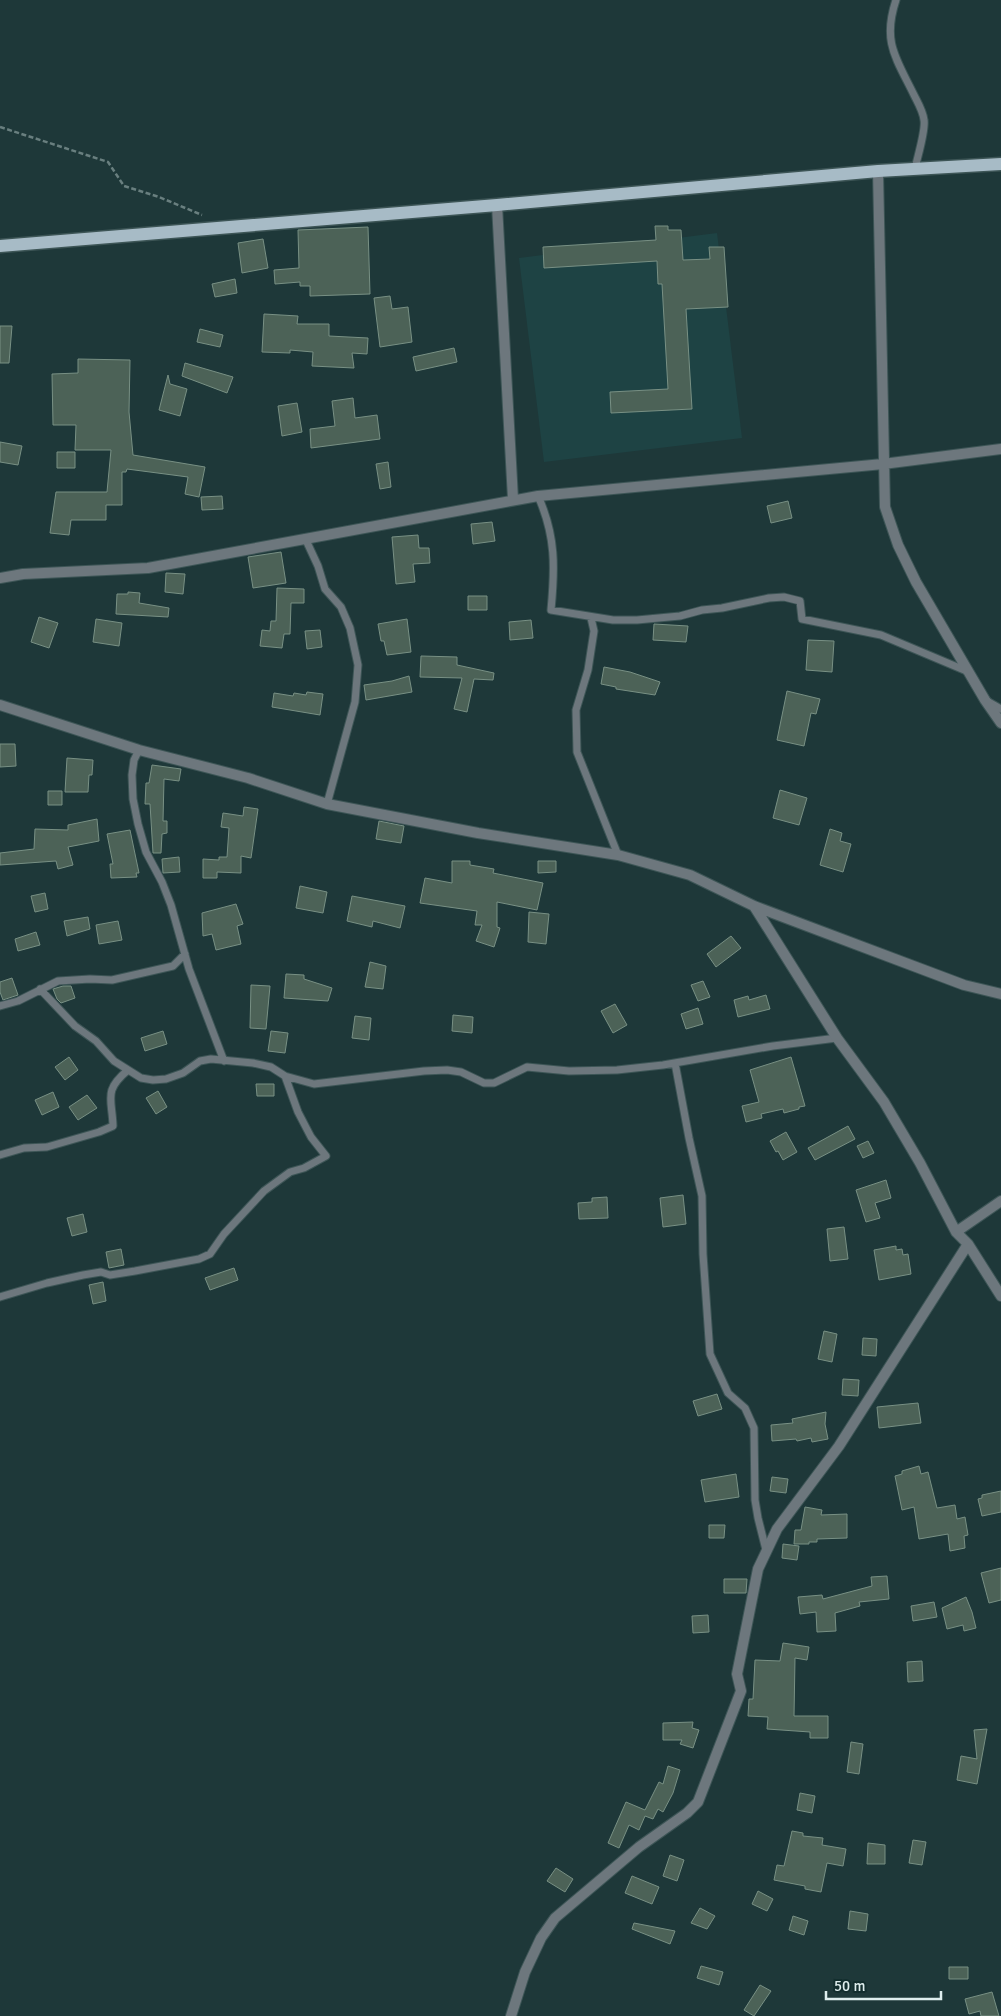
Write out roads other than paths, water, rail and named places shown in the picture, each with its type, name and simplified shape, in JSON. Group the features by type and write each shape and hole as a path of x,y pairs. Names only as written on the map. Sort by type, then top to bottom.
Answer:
{"main road":[{"path":"0,246 878,171 1001,164"}],"street":[{"path":"878,171 885,507 898,545 916,582 985,700 1001,723"},
{"path":"497,205 513,499"},
{"path":"0,578 23,574 148,568 513,499 883,464 1001,449"},
{"path":"0,705 139,750 248,778 327,804 478,832 618,855 690,875 754,906 964,985 1001,994"},
{"path":"754,906 837,1038 884,1102 920,1163 956,1232 968,1244 1001,1296"},
{"path":"956,1232 1001,1201"},
{"path":"511,2016 525,1972 541,1938 555,1918 639,1847 687,1813 698,1802 741,1691 737,1674 754,1585 766,1550 777,1529 839,1446 968,1244"}],"lane":[{"path":"896,0 890,18 892,51 920,108 924,121 915,169"},
{"path":"538,496 551,533 554,552 551,610 591,618 613,620 661,619 769,598 784,597 800,600 802,619 881,634 969,672"},
{"path":"305,538 318,566 325,590 341,607 350,628 358,665 354,709 327,804"},
{"path":"591,618 594,631 588,670 576,710 577,752 618,855"},
{"path":"985,700 1001,709"},
{"path":"139,750 134,760 132,775 133,799 138,824 146,852 162,882 171,905 185,954 207,1014 211,1032 224,1061"},
{"path":"0,1006 18,1001 58,981 112,980 136,975 173,966 185,954"},
{"path":"40,990 75,1026 96,1041 106,1053 141,1078 153,1080 166,1079 183,1073 200,1061 224,1061 253,1063 271,1067 284,1076 314,1084 447,1070 462,1072 484,1083 494,1084 527,1067 569,1071 617,1070 837,1038"},
{"path":"675,1063 688,1138 702,1196 703,1254 710,1354 728,1393 745,1408 754,1428 755,1500 766,1550"},
{"path":"0,1155 24,1148 47,1147 99,1132 112,1126 110,1093 114,1084 128,1070"},
{"path":"0,1298 47,1283 74,1277 101,1272 110,1274 135,1270 199,1259 210,1254 224,1234 264,1191 290,1172 304,1168 326,1156 311,1137 298,1112 284,1076"}]}
